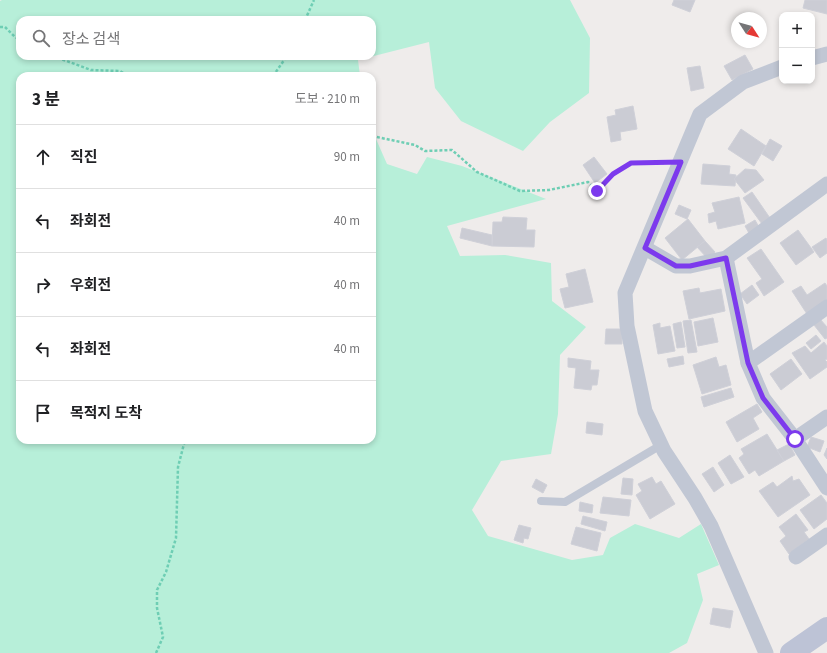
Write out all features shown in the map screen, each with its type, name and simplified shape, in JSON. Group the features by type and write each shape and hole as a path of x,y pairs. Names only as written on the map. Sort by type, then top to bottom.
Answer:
{"street":[{"path":"815,57 827,54"},
{"path":"766,653 711,526 661,445 645,411 627,326 625,294 700,114 743,82 779,68"},
{"path":"645,248 676,266 690,266 726,258 827,184"},
{"path":"726,258 748,363 763,398 795,439 827,488"},
{"path":"748,363 827,308"},
{"path":"795,439 827,417"},
{"path":"796,557 827,535"},
{"path":"791,653 827,628"}],"lane":[{"path":"541,501 565,502 661,445"}],"path":[{"path":"306,16 314,0"},
{"path":"0,27 5,27 16,38"},
{"path":"64,60 91,70 122,72"},
{"path":"276,72 284,60"},
{"path":"376,137 415,145 425,151 452,150 476,172 520,191 549,190 588,182 597,191 613,174 631,163 681,162"},
{"path":"156,653 163,637 157,608 157,590 166,572 176,538 178,467 184,444"}],"green space":[{"path":"570,0 590,38 589,93 550,122 523,151 461,121 435,88 429,42 376,55 376,16 16,16 16,60 358,60 360,72 16,72 16,444 376,444 376,139 387,164 417,174 427,157 462,166 546,199 447,226 460,256 505,255 551,263 552,301 586,327 560,355 558,414 551,454 501,461 472,510 488,536 572,560 603,555 610,538 635,524 679,538 701,524 719,565 697,574 703,600 687,643 669,653 0,653 0,1"}],"building":[{"path":"674,0 695,0 690,12 672,5"},
{"path":"805,0 827,0 827,14 803,8"},
{"path":"745,55 753,69 732,80 724,66"},
{"path":"700,66 704,88 691,91 687,68"},
{"path":"633,106 637,129 620,132 621,140 611,142 607,117 616,115 615,110"},
{"path":"741,129 766,146 754,166 728,149"},
{"path":"770,139 782,146 773,161 762,154"},
{"path":"594,157 607,174 595,183 583,165"},
{"path":"703,164 730,166 729,174 736,175 735,186 701,184"},
{"path":"745,169 756,170 764,180 745,193 734,179"},
{"path":"752,192 770,218 762,224 743,198"},
{"path":"739,197 745,223 718,229 716,221 709,223 708,214 715,212 712,203"},
{"path":"679,205 691,210 687,219 675,214"},
{"path":"503,217 527,218 526,230 535,230 534,247 492,246 493,222 502,222"},
{"path":"688,219 705,241 682,260 665,238"},
{"path":"755,220 760,229 750,235 745,226"},
{"path":"462,228 492,235 492,246 460,238"},
{"path":"798,230 814,252 796,265 780,243"},
{"path":"826,238 827,253 820,258 812,247"},
{"path":"705,241 715,252 708,259 697,247"},
{"path":"761,249 784,282 764,296 756,283 762,279 747,258"},
{"path":"585,269 593,302 565,308 560,289 569,287 566,274"},
{"path":"825,283 827,286 827,301 807,314 792,291 801,286 807,295"},
{"path":"752,285 759,295 747,304 740,294"},
{"path":"699,288 700,293 721,289 725,311 689,319 683,291"},
{"path":"713,318 718,342 698,346 694,322"},
{"path":"820,319 827,327 827,338 825,339 814,325"},
{"path":"691,320 697,352 688,353 683,321"},
{"path":"681,322 685,347 677,348 673,324"},
{"path":"660,323 660,328 670,326 675,351 658,354 653,325"},
{"path":"606,329 622,329 622,344 605,344"},
{"path":"816,335 821,341 811,349 806,343"},
{"path":"824,342 827,346 827,359 825,360 827,362 827,367 810,379 792,353 805,346 811,353"},
{"path":"683,356 684,364 669,367 667,359"},
{"path":"716,357 719,367 726,365 731,385 702,394 693,365"},
{"path":"568,358 591,361 590,370 599,370 597,385 592,385 591,390 574,388 576,368 568,367"},
{"path":"791,359 802,374 781,390 770,374"},
{"path":"731,388 734,397 704,407 701,397"},
{"path":"757,404 762,412 753,418 759,429 737,442 726,422"},
{"path":"587,422 603,424 602,435 586,433"},
{"path":"767,434 784,461 759,476 755,470 749,474 739,458 744,454 741,449"},
{"path":"811,437 824,441 820,452 807,447"},
{"path":"789,444 795,455 784,461 777,450"},
{"path":"827,448 827,459 824,455"},
{"path":"730,455 744,477 731,484 718,463"},
{"path":"713,467 724,485 714,492 702,474"},
{"path":"792,476 793,481 799,479 810,495 778,517 759,491 773,482 777,487"},
{"path":"652,477 656,484 661,481 675,504 650,519 636,495 642,491 638,484"},
{"path":"623,478 633,479 632,495 621,494"},
{"path":"536,479 547,485 543,493 532,487"},
{"path":"821,495 827,503 827,519 814,529 800,510"},
{"path":"603,497 631,500 629,516 600,513"},
{"path":"580,502 593,505 592,513 579,511"},
{"path":"796,514 808,530 804,532 809,539 789,554 780,541 786,536 779,527"},
{"path":"583,516 607,522 605,531 581,524"},
{"path":"519,525 531,528 528,539 524,538 523,543 514,540"},
{"path":"576,527 601,533 597,551 571,544"},
{"path":"713,608 733,611 730,628 710,624"}],"route":[{"path":"597,191 613,174 631,163 681,162 645,248 676,266 690,266 726,258 748,363 763,398 795,439"}]}
